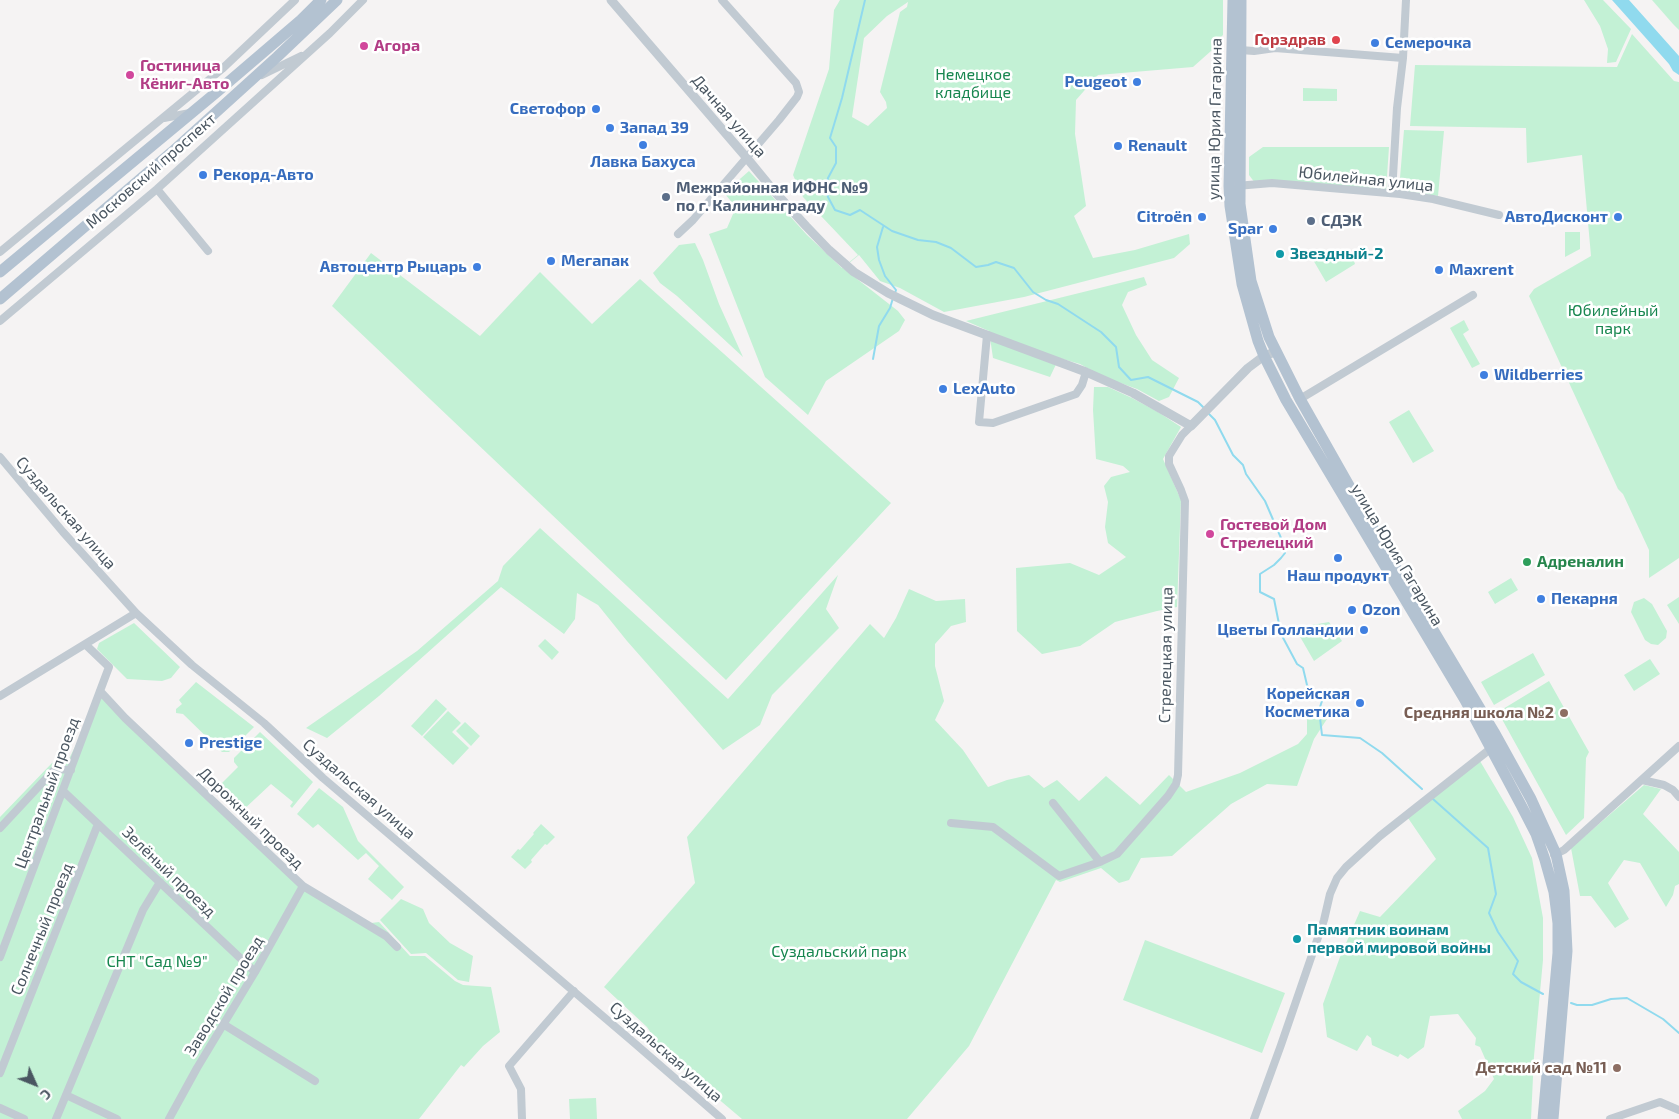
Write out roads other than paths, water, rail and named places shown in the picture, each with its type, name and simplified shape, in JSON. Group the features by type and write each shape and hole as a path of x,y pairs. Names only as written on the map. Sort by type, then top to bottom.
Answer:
{"main road":[{"name":"Московский проспект","path":"0,272 192,113 321,0"},
{"name":"Московский проспект","path":"0,299 172,152 337,0"},
{"name":"улица Юрия Гагарина","path":"1233,0 1234,186 1240,211 1251,281 1268,338 1270,354 1286,400 1465,700 1531,799 1564,891 1567,951 1553,1119"},
{"name":"улица Юрия Гагарина","path":"1234,186 1241,0"},
{"path":"274,43 277,57"},
{"path":"162,137 161,144 163,149 172,152"},
{"name":"улица Юрия Гагарина","path":"1270,354 1300,399 1405,583 1465,682 1495,745"},
{"name":"улица Юрия Гагарина","path":"1543,1119 1558,953 1558,923 1551,857"}],"street":[{"name":"Московский проспект","path":"0,252 222,69 295,0"},
{"name":"Московский проспект","path":"0,321 157,189 310,51 362,0"},
{"name":"Дачная улица","path":"611,0 786,206 828,250 860,276 904,302 933,315 1086,372"},
{"path":"678,234 693,220 797,97 798,87 722,0"},
{"path":"1392,193 1406,0"},
{"path":"257,36 264,35 274,43"},
{"path":"1240,50 1254,51 1275,48 1403,58"},
{"path":"252,80 310,51"},
{"path":"162,118 192,113"},
{"name":"Юбилейная улица","path":"1234,186 1272,183 1392,193 1433,199 1498,215"},
{"path":"157,189 208,250"},
{"path":"1300,399 1474,295"},
{"path":"987,335 979,422 993,423 1076,394 1082,385 1086,372 1133,393 1191,426"},
{"name":"Стрелецкая улица","path":"951,823 993,827 1060,876 1117,854 1168,796 1176,784 1178,776 1184,501 1169,464 1169,456 1182,435 1202,414 1248,368 1270,354"},
{"name":"Суздальская улица","path":"0,456 63,532 136,612 192,665 264,722 323,778 722,1119"},
{"path":"0,696 136,612"},
{"name":"Центральный проезд","path":"0,957 109,667 86,644"},
{"name":"Дорожный проезд","path":"100,691 125,718 303,886 386,936 397,947"},
{"path":"1254,1119 1337,878 1346,867 1380,836 1495,745"},
{"path":"1551,857 1564,850 1679,746"},
{"path":"0,828 55,769 70,770"},
{"path":"1642,780 1664,785 1673,790 1679,797"},
{"name":"Зелёный проезд","path":"63,791 255,972"},
{"path":"1053,802 1100,862"},
{"name":"Солнечный проезд","path":"0,1073 98,824"},
{"path":"56,1119 144,910 160,882"},
{"name":"Заводской проезд","path":"169,1119 303,886"},
{"path":"522,1119 521,1090 509,1066 574,991"},
{"path":"223,1024 315,1081"},
{"path":"66,1095 118,1119"},
{"path":"1610,1119 1660,1102 1679,1110"},
{"path":"0,1108 24,1119"}],"water":[{"path":"1612,0 1629,0 1679,56 1679,75 1673,71 1669,64"}],"waterway":[{"path":"865,0 842,98 830,138 836,147 836,163 828,178 826,189 835,210 850,215 860,210 892,231 918,240 936,242 951,248 976,267 996,262 1014,268 1033,292 1046,300 1058,304 1101,332 1116,347 1119,367 1131,380 1148,377 1198,402 1203,407"},
{"path":"883,227 877,247 879,260 885,276 896,290 895,293"},
{"path":"873,359 879,326 890,308 893,298"},
{"path":"1208,413 1215,420 1233,455 1243,465 1246,474 1265,501 1281,538 1285,553 1274,565 1260,574 1260,592 1274,599 1281,634 1297,664 1303,668 1307,685 1322,701 1319,710 1322,735 1360,738 1382,753 1422,789"},
{"path":"1433,799 1488,848 1496,894 1489,913 1498,932 1518,961 1513,974 1521,982 1543,994"},
{"path":"1571,1003 1592,1005 1611,999 1627,998 1663,1019 1679,1033"}],"place":[{"name":"Горздрав","path":"1336,40"},
{"name":"Семерочка","path":"1375,43"},
{"name":"Агора","path":"364,46"},
{"name":"Гостиница Кёниг-Авто","path":"130,75"},
{"name":"Peugeot","path":"1137,82"},
{"name":"Светофор","path":"596,109"},
{"name":"Запад 39","path":"610,128"},
{"name":"Лавка Бахуса","path":"643,145"},
{"name":"Renault","path":"1118,146"},
{"name":"Рекорд-Авто","path":"203,175"},
{"name":"Межрайонная ИФНС №9 по г. Калининграду","path":"666,197"},
{"name":"Citroën","path":"1202,217"},
{"name":"АвтоДисконт","path":"1618,217"},
{"name":"СДЭК","path":"1311,221"},
{"name":"Spar","path":"1273,229"},
{"name":"Звездный-2","path":"1280,254"},
{"name":"Мегапак","path":"551,261"},
{"name":"Автоцентр Рыцарь","path":"477,267"},
{"name":"Maxrent","path":"1439,270"},
{"name":"Wildberries","path":"1484,375"},
{"name":"LexAuto","path":"943,389"},
{"name":"Гостевой Дом Стрелецкий","path":"1210,534"},
{"name":"Наш продукт","path":"1338,558"},
{"name":"Адреналин","path":"1527,562"},
{"name":"Пекарня","path":"1541,599"},
{"name":"Ozon","path":"1352,610"},
{"name":"Цветы Голландии","path":"1364,630"},
{"name":"Корейская Косметика","path":"1360,703"},
{"name":"Средняя школа №2","path":"1564,713"},
{"name":"Prestige","path":"189,743"},
{"name":"Памятник воинам первой мировой войны","path":"1297,939"},
{"name":"Детский сад №11","path":"1617,1068"}],"park label":[{"name":"Немецкое кладбище","path":"973,84"},
{"name":"Юбилейный парк","path":"1613,320"},
{"name":"Суздальский парк","path":"839,952"},
{"name":"СНТ \"Сад №9\"","path":"157,962"}]}
